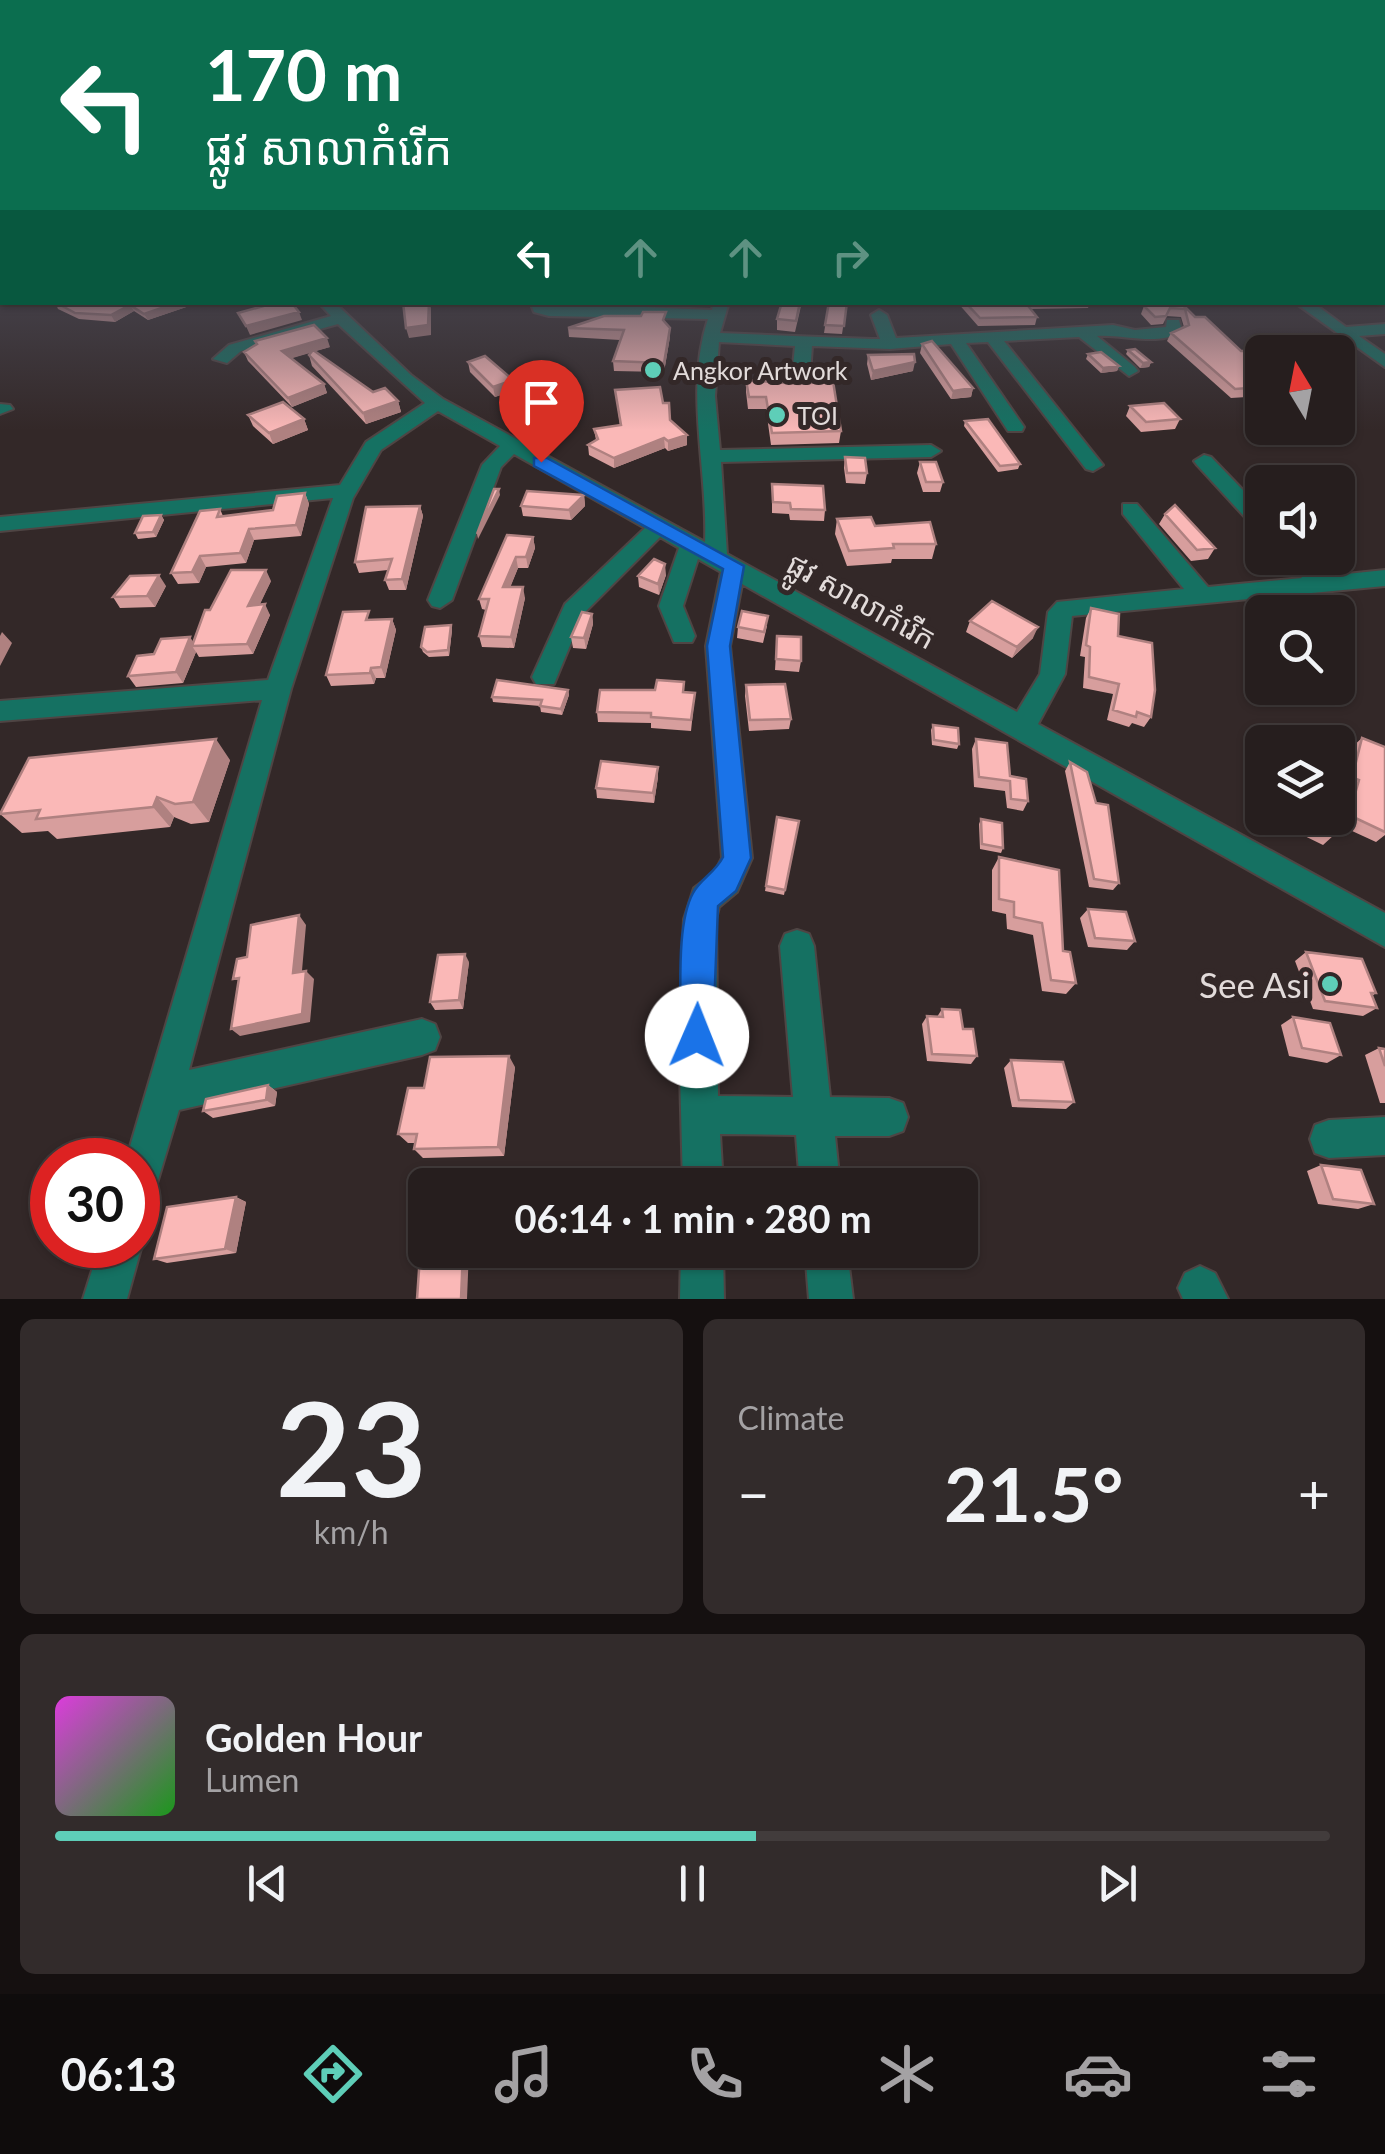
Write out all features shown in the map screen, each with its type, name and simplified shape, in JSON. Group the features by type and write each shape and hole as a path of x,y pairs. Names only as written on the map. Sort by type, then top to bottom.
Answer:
{"street":[{"path":"539,309 719,309 711,337 708,379 712,456 725,562 718,646 737,858 726,882 705,898 700,919 703,1168"},
{"path":"1311,309 1385,361"},
{"path":"221,359 235,348 333,310"},
{"name":"ផ្លូវ សាលាកំរើក","path":"333,310 436,403 1385,931"},
{"path":"879,316 881,361"},
{"path":"711,337 881,344 1084,332 1160,334 1174,331 1174,323"},
{"path":"1343,332 1385,329"},
{"path":"1084,332 1129,371"},
{"path":"992,337 1092,465"},
{"path":"956,340 1014,427"},
{"path":"800,387 804,342"},
{"path":"152,1138 278,689 345,491 373,446 436,403"},
{"path":"440,600 492,465 512,446"},
{"path":"712,456 931,451"},
{"path":"1204,461 1245,504"},
{"path":"0,524 345,491"},
{"path":"1130,509 1201,594"},
{"path":"545,677 573,610 642,547 656,528"},
{"path":"682,636 671,606 691,546"},
{"path":"1313,575 1322,584"},
{"path":"1021,726 1048,691 1058,658 1062,610 1385,578"},
{"path":"0,711 278,689"},
{"path":"797,946 818,1168"},
{"path":"164,1094 422,1037"},
{"path":"700,1115 814,1120 889,1118"},
{"path":"1329,1139 1385,1136"},
{"path":"105,1299 114,1268"},
{"path":"702,1268 702,1299"},
{"path":"828,1268 831,1299"}],"building":[{"path":"67,309 123,309 111,315 75,313"},
{"path":"136,309 160,309 144,314"},
{"path":"254,309 296,309 299,312 246,326 238,313"},
{"path":"404,309 429,309 428,325 406,328"},
{"path":"780,309 799,309 796,321 777,319"},
{"path":"828,309 846,309 844,326 825,325"},
{"path":"971,309 1030,309 1037,317 980,318"},
{"path":"1147,309 1170,309 1166,316 1155,317"},
{"path":"1179,309 1187,309 1195,317 1205,317 1245,351 1245,388 1235,389 1171,333 1189,325 1185,309"},
{"path":"643,312 666,312 663,320 670,328 664,363 613,361 624,330 568,328 604,316 641,316"},
{"path":"314,325 327,338 282,351 324,384 288,398 244,352 257,344 255,341"},
{"path":"932,341 973,388 953,391 922,344"},
{"path":"1135,349 1151,362 1143,363 1128,350"},
{"path":"313,350 373,392 385,388 398,401 363,413 309,355"},
{"path":"1101,352 1119,366 1103,368 1088,354"},
{"path":"914,354 915,362 873,371 868,355"},
{"path":"485,356 513,380 493,387 468,362"},
{"path":"746,380 799,384 833,381 841,431 772,433 766,397 749,397"},
{"path":"660,387 663,403 669,403 670,420 687,435 668,441 664,438 614,458 588,445 598,439 594,429 621,425 615,390"},
{"path":"283,402 304,419 269,433 248,415"},
{"path":"1164,403 1180,419 1146,422 1130,406"},
{"path":"988,419 1020,464 1000,466 965,421"},
{"path":"845,457 865,458 867,473 847,473"},
{"path":"920,462 936,462 943,482 926,482"},
{"path":"772,484 823,486 825,510 791,509 790,503 773,502"},
{"path":"494,489 499,489 477,534"},
{"path":"527,491 584,495 569,510 521,506"},
{"path":"305,493 296,525 249,529 240,553 200,556 192,572 171,573 200,511 220,509 217,517 273,510 277,496"},
{"path":"1175,505 1215,548 1197,550 1165,514"},
{"path":"420,506 402,579 385,580 392,559 355,562 366,507"},
{"path":"161,515 153,532 135,533 143,516"},
{"path":"871,517 875,526 930,522 936,544 893,544 894,548 849,551 837,519"},
{"path":"507,535 533,537 526,557 516,557 503,587 523,587 511,637 479,636 489,599 479,599"},
{"path":"654,559 665,564 658,584 638,576"},
{"path":"231,570 266,570 248,606 265,604 247,644 192,646 205,610 210,610"},
{"path":"159,575 147,596 113,597 130,576"},
{"path":"992,601 1038,627 1017,647 970,621"},
{"path":"1091,608 1119,614 1118,636 1152,643 1155,690 1151,717 1113,710 1119,684 1089,677 1090,647 1086,645"},
{"path":"369,611 366,620 392,619 381,667 371,668 370,673 326,675 343,612"},
{"path":"742,611 768,616 764,632 738,627"},
{"path":"582,612 592,614 584,638 571,637"},
{"path":"451,625 448,650 427,652 421,647 425,627"},
{"path":"777,636 801,637 801,661 776,659"},
{"path":"190,637 176,672 128,676 137,656 154,654 161,639"},
{"path":"497,680 568,690 561,709 540,706 542,700 492,697"},
{"path":"657,680 684,682 683,692 695,693 691,720 651,717 651,713 597,712 600,690 655,690"},
{"path":"785,684 791,719 750,720 746,685"},
{"path":"933,725 958,728 959,744 934,740"},
{"path":"1362,738 1385,747 1385,832 1355,818 1359,780 1355,778"},
{"path":"216,739 193,802 175,804 157,797 153,807 36,819 40,810 0,814 29,758"},
{"path":"976,739 1007,743 1010,776 1026,779 1028,801 1011,799 1010,781 979,777"},
{"path":"601,761 658,767 653,793 596,788"},
{"path":"1070,762 1087,772 1096,803 1108,805 1119,883 1094,879"},
{"path":"777,817 799,821 785,890 766,886"},
{"path":"981,819 1002,823 1003,848 982,844"},
{"path":"999,857 1059,870 1063,951 1070,952 1076,983 1051,980 1042,923 1014,917 1014,902 999,899"},
{"path":"1088,909 1126,912 1135,941 1095,938"},
{"path":"299,915 293,973 306,971 302,1014 231,1029 239,978 233,979 237,959 247,957 251,925"},
{"path":"1306,952 1362,959 1376,993 1371,993 1377,1008 1325,1001"},
{"path":"465,954 459,1000 430,1002 438,955"},
{"path":"942,1009 960,1010 963,1029 973,1029 977,1056 932,1054 927,1016 943,1017"},
{"path":"1293,1017 1330,1023 1341,1055 1302,1048"},
{"path":"509,1056 498,1147 414,1149 417,1134 398,1134 408,1088 424,1088 430,1057"},
{"path":"1011,1060 1063,1062 1074,1102 1019,1100"},
{"path":"268,1085 266,1100 203,1111 206,1099"},
{"path":"1321,1165 1361,1170 1374,1204 1333,1199"},
{"path":"236,1197 225,1249 160,1258 160,1235 167,1207"},
{"path":"419,1268 462,1268 461,1299 417,1299"}],"place":[{"name":"Angkor Artwork","path":"653,370"},
{"name":"TOI","path":"777,415"},
{"name":"See Asi","path":"1330,984"}],"route":[{"path":"541,462 656,528 734,566 718,646 737,858 726,882 705,898 700,919 697,1036"}]}
